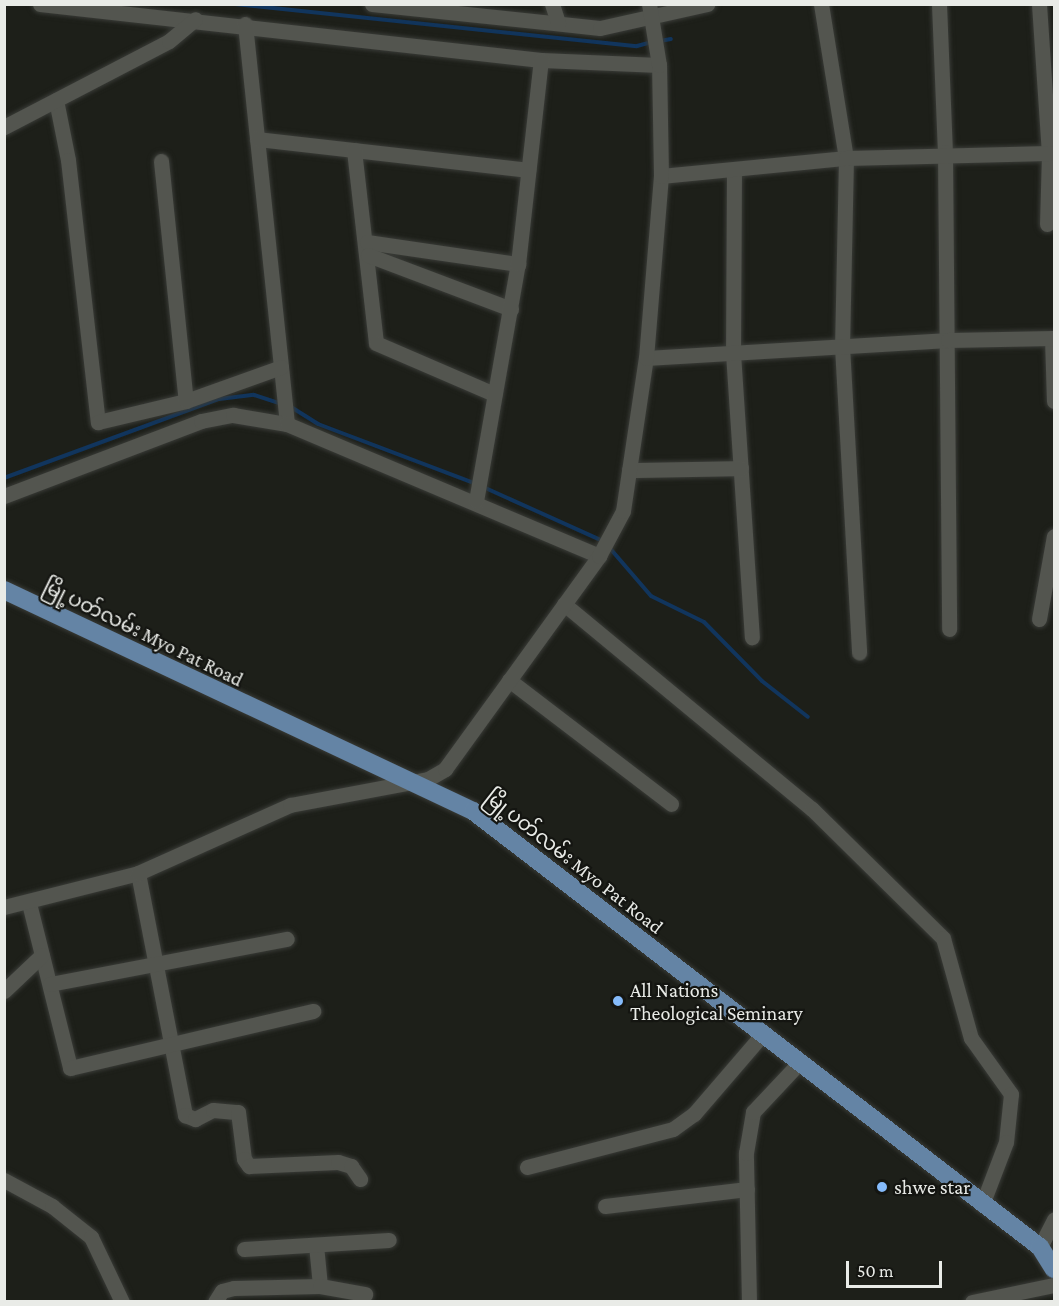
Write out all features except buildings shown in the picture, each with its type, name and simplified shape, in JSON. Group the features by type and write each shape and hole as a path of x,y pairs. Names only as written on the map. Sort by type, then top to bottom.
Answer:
{"main road":[{"name":"မြို့ပတ်လမ်း Myo Pat Road","path":"4,590 181,677 413,782 473,812 798,1064 1040,1247 1054,1269"}],"street":[{"path":"40,4 102,8 541,60 659,65"},
{"path":"372,4 411,6 600,28 651,10 706,4"},
{"path":"552,4 558,23"},
{"path":"820,4 846,158 842,346 859,653"},
{"path":"939,4 945,152 949,629"},
{"path":"1038,4 1049,153 1047,224"},
{"path":"4,907 29,903 138,873 290,805 413,782 445,769 599,556 623,511 646,358 661,176 659,65 651,10"},
{"path":"4,127 169,41 195,20"},
{"path":"245,24 287,423"},
{"path":"476,501 518,264 541,60"},
{"path":"56,100 68,160 98,422 186,401 281,368"},
{"path":"257,139 528,170"},
{"path":"354,150 380,347 494,394"},
{"path":"661,176 846,158 945,152 1049,153"},
{"path":"161,161 186,401"},
{"path":"734,169 733,353 753,637"},
{"path":"368,248 518,264"},
{"path":"368,248 511,309"},
{"path":"646,358 948,340 1053,338 1054,401"},
{"path":"4,496 218,416 287,423 476,501 599,556"},
{"path":"629,470 741,468"},
{"path":"1039,619 1054,536"},
{"path":"564,604 812,809 943,938 971,1038 1011,1094 1006,1142 982,1205"},
{"path":"509,680 671,804"},
{"path":"138,873 158,962 185,1115 195,1119 213,1110 238,1112 244,1159 249,1166 338,1161 351,1166 360,1179"},
{"path":"29,903 70,1068 313,1011"},
{"path":"50,984 287,939"},
{"path":"4,991 42,955"},
{"path":"526,1167 673,1129 694,1114 762,1035"},
{"path":"749,1302 746,1153 753,1112 798,1064"},
{"path":"4,1180 52,1206 91,1237 122,1302"},
{"path":"605,1206 747,1189"},
{"path":"1040,1247 1054,1219"},
{"path":"244,1249 389,1240"},
{"path":"316,1245 320,1286"},
{"path":"972,1302 1054,1285"},
{"path":"289,1302 294,1286"},
{"path":"215,1302 222,1291 234,1288 320,1286 344,1295 365,1294"}],"waterway":[{"path":"235,4 637,46 652,42"},
{"path":"660,41 671,39"},
{"path":"4,478 219,399 254,395 281,404"},
{"path":"291,407 318,424 474,483"},
{"path":"481,486 603,541"},
{"path":"608,546 651,596 704,622 762,681 808,717"}],"place":[{"name":"All Nations Theological Seminary","path":"618,1001"},
{"name":"shwe star","path":"882,1187"}]}
